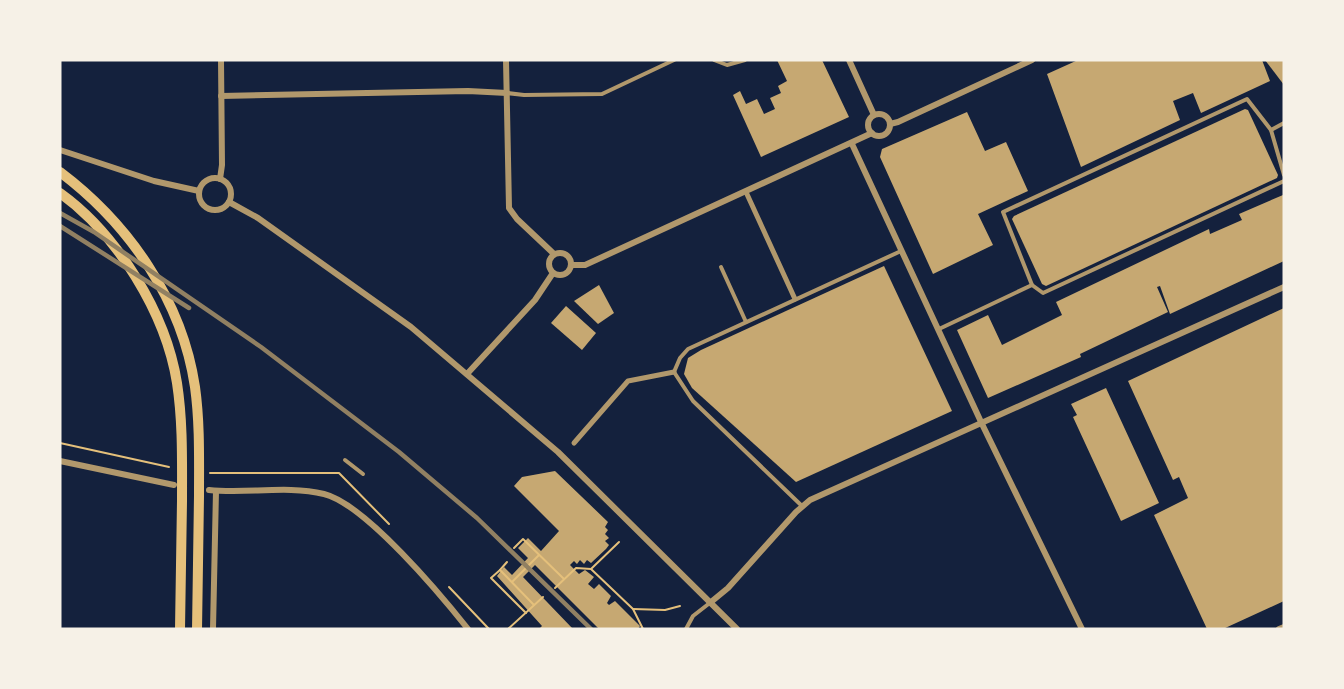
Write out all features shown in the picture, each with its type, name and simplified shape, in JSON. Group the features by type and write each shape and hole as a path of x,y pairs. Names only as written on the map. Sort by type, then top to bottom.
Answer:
{"main road":[{"path":"60,172 109,214 141,255 164,292 189,358 195,387 199,433 197,629"},
{"path":"60,193 104,233 138,280 164,335 177,381 182,433 180,629"}],"street":[{"path":"219,179 222,165 221,60"},
{"path":"506,60 509,208 517,219 554,254"},
{"path":"849,60 874,115"},
{"path":"890,124 1032,60"},
{"path":"221,96 468,91 507,93"},
{"path":"874,115 888,117 890,129 885,134 879,136 869,129 868,122 874,115"},
{"path":"571,265 585,265 872,133"},
{"path":"852,144 982,424 1082,629"},
{"path":"60,150 154,181 199,191"},
{"path":"209,179 219,179 224,181 230,190 229,202 218,210 207,209 200,201 199,191 209,179"},
{"path":"746,192 795,299"},
{"path":"229,202 258,218 360,289 411,327 467,374 553,448 737,629"},
{"path":"553,273 549,265 550,257 554,254 559,252 568,256 571,265"},
{"path":"553,273 564,274 571,265"},
{"path":"467,374 528,309 553,273"},
{"path":"711,602 728,588 802,506 830,490 1284,287"},
{"path":"574,443 628,381 675,372"},
{"path":"60,461 174,486"},
{"path":"213,629 212,490 284,490 324,494 338,499 374,527 431,585 468,629"},
{"path":"1279,629 1284,627"}],"lane":[{"path":"507,93 524,95 602,94 674,60"},
{"path":"714,60 727,65 745,60"},
{"path":"1284,175 1271,130 1247,99 1003,212 1032,285 1043,292 1284,181"},
{"path":"1271,130 1284,123"},
{"path":"802,506 693,401 675,372 680,358 688,349 902,251"},
{"path":"721,267 746,322"},
{"path":"939,329 1032,285"},
{"path":"345,460 363,474"},
{"path":"686,629 693,616 711,602"}],"path":[{"path":"60,443 170,467"},
{"path":"208,473 339,472 390,525"},
{"path":"514,548 523,539 564,579"},
{"path":"591,569 619,542"},
{"path":"512,582 539,555"},
{"path":"507,562 491,578 526,613"},
{"path":"555,588 576,568 591,569 633,609 643,629"},
{"path":"500,570 534,605"},
{"path":"443,581 489,629"},
{"path":"508,629 543,597"},
{"path":"633,609 665,610 680,606"}],"building":[{"path":"777,60 822,60 849,117 761,157 733,95 740,91 746,104 757,99 764,114 775,109 770,98 781,93 778,86 787,81"},
{"path":"1078,60 1262,60 1270,81 1201,113 1193,93 1173,101 1180,120 1081,167 1047,74"},
{"path":"1265,60 1284,60 1284,85"},
{"path":"1245,109 1248,110 1278,175 1277,178 1046,286 1042,284 1012,219 1014,216"},
{"path":"967,112 985,151 1006,142 1028,191 978,214 993,245 933,274 880,157 882,149"},
{"path":"1283,195 1284,261 1170,314 1160,286 1157,287 1168,312 1080,354 1081,357 988,398 957,330 988,315 1002,345 1062,315 1056,302 1209,229 1210,234 1242,220 1239,214"},
{"path":"884,266 952,411 796,482 692,388 684,374 688,358"},
{"path":"599,285 614,313 598,324 574,301"},
{"path":"566,306 596,333 582,350 551,323"},
{"path":"1284,308 1284,601 1223,629 1207,629 1154,515 1188,498 1179,477 1173,480 1128,381"},
{"path":"1106,388 1159,503 1121,521 1073,417 1077,415 1071,404"},
{"path":"555,471 608,522 605,527 608,530 605,534 609,538 605,541 609,545 606,549 591,563 587,560 584,564 580,560 577,564 574,561 570,565 579,574 585,570 594,577 588,584 594,589 599,584 611,596 607,603 609,605 615,601 640,626 638,629 599,629 535,565 523,577 573,629 539,629 542,626 497,576 504,567 512,575 528,558 518,548 528,538 541,551 559,531 514,486 522,477"}],"railway":[{"path":"60,213 94,232 261,347 399,452 477,518 591,629"},
{"path":"60,226 189,308"}]}
